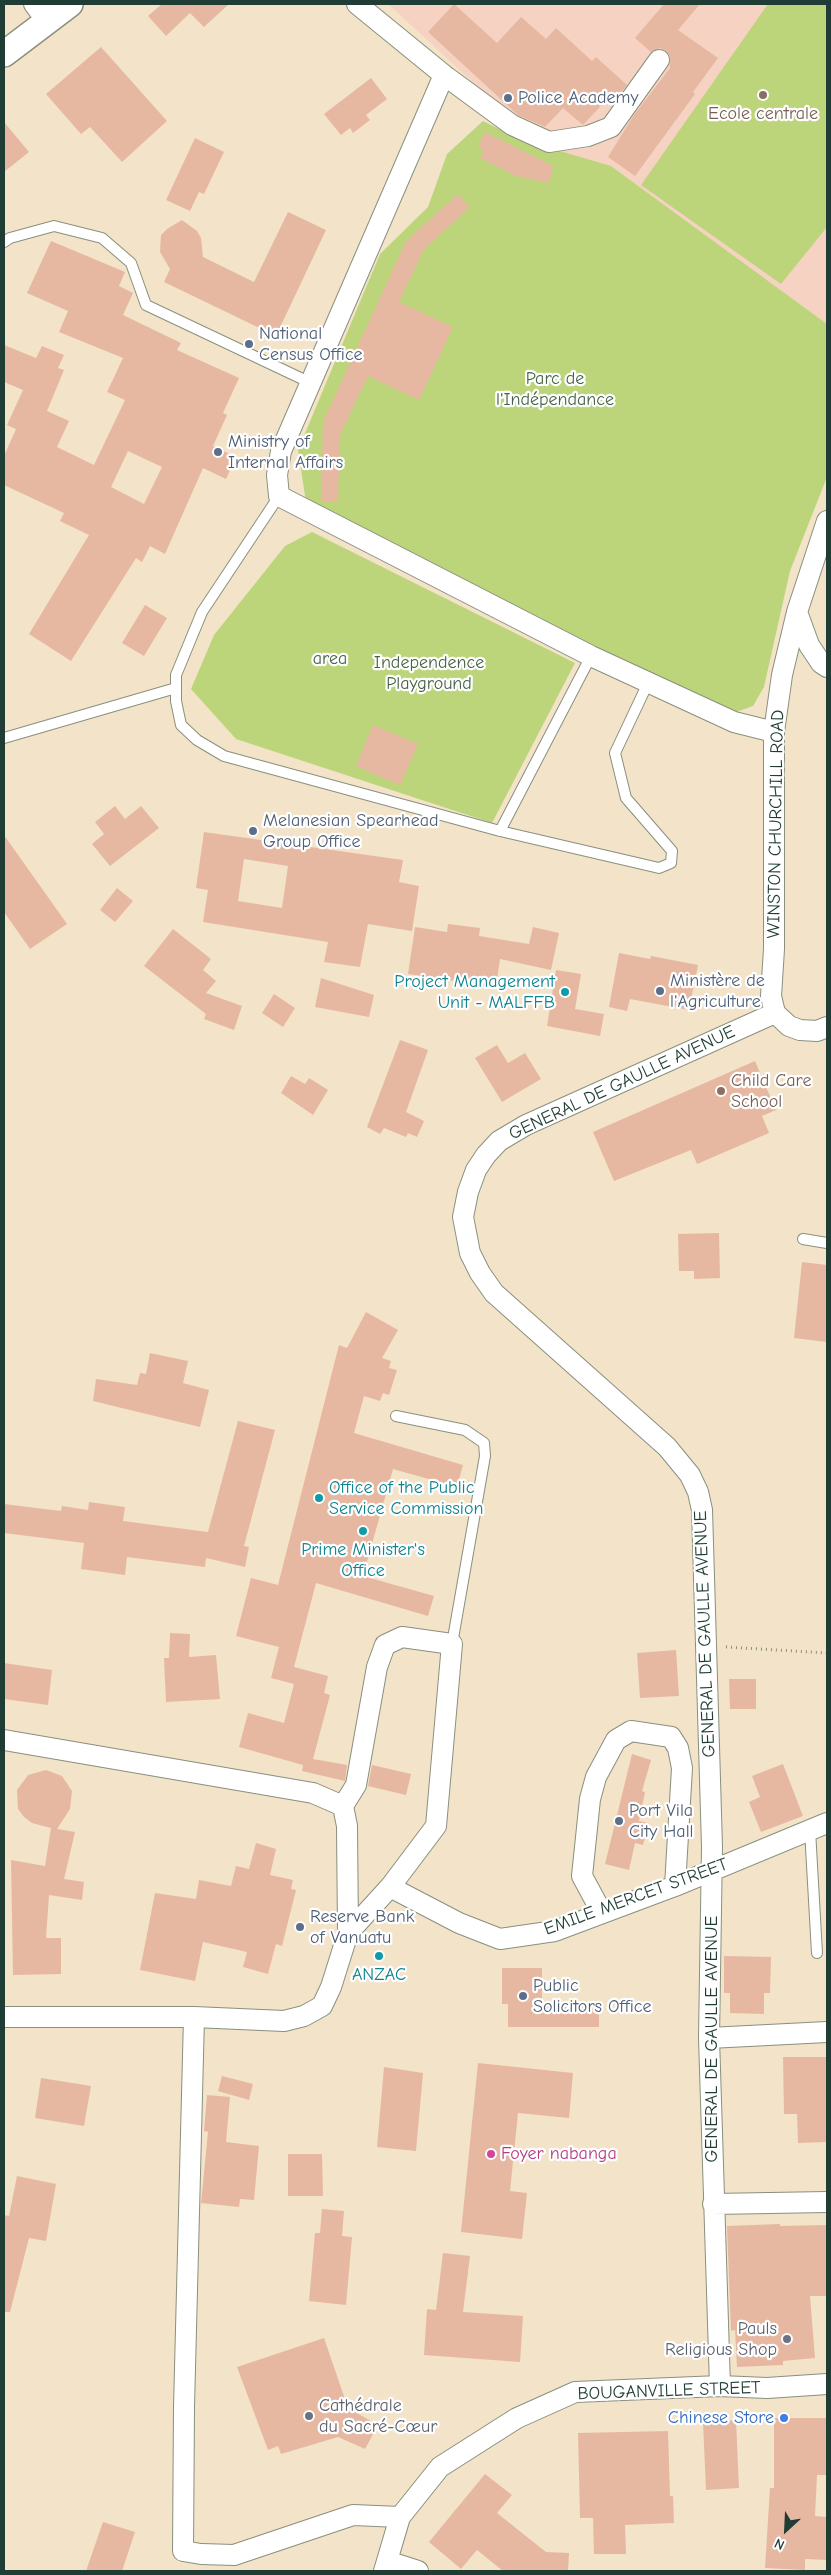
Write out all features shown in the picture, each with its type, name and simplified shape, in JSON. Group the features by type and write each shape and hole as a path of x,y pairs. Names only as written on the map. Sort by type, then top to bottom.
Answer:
{"street":[{"path":"4,54 40,13 70,4"},
{"path":"357,4 444,75 512,125 549,142 588,136 611,127 660,60"},
{"path":"444,75 281,451 277,475 279,496 591,656 734,722 774,732"},
{"name":"WINSTON CHURCHILL ROAD","path":"775,1013 771,996 774,949 774,732 782,675 797,612 827,521"},
{"path":"797,612 809,646 827,668"},
{"path":"775,1013 789,1026 800,1030 817,1031 827,1027"},
{"name":"GENERAL DE GAULLE AVENUE","path":"720,2386 709,2038 711,1870 708,1645 702,1510 698,1492 690,1475 667,1447 494,1293 480,1273 470,1253 463,1218 468,1192 476,1170 499,1141 510,1133 775,1013"},
{"path":"4,2017 194,2017 284,2021 304,2016 322,2006 331,1987 348,1933 347,1826 343,1806 356,1784 377,1667 385,1645 402,1637 452,1644 436,1826 390,1887 348,1933"},
{"path":"602,1913 582,1876 590,1799 596,1777 616,1740 631,1731 671,1737 678,1748 682,1768 675,1886"},
{"path":"4,1740 313,1793 343,1806"},
{"name":"EMILE MERCET STREET","path":"390,1887 458,1923 500,1940 555,1931 675,1886 819,1826"},
{"path":"194,2017 184,2407 183,2552 234,2555 353,2515 400,2517"},
{"path":"709,2038 827,2032"},
{"path":"714,2204 827,2202"},
{"name":"BOUGANVILLE STREET","path":"385,2566 400,2517 440,2467 517,2418 575,2392 720,2386 767,2388 827,2384"},
{"path":"385,2566 418,2571"}],"lane":[{"path":"4,242 10,238 54,226 102,238 131,263 146,304 311,382"},
{"path":"279,496 202,612 176,675 176,701 181,726 197,740 224,756 500,831 659,868 671,863 672,851 626,798 615,753 648,683"},
{"path":"500,831 591,656"},
{"path":"4,738 176,688"},
{"path":"803,1239 827,1243"},
{"path":"396,1416 465,1430 484,1443 485,1456 452,1644"},
{"path":"817,1953 819,1826"}],"path":[{"path":"708,1645 827,1653"}],"shaded area":[{"path":"388,4 827,4 827,324 611,166 561,152 514,120"}],"green space":[{"name":"Ecole centrale","path":"768,4 827,4 827,227 781,284 641,185"},
{"name":"Parc de l'Indépendance","path":"483,121 519,139 611,166 827,324 827,477 790,571 764,687 753,706 736,712 654,679 306,502 298,450 380,254 428,207 447,154"},
{"name":"area","path":"312,532 575,663 492,823 236,739 191,689 214,635 285,546"}],"building":[{"path":"162,4 229,4 204,27 190,13 166,36 148,16"},
{"path":"454,4 497,43 521,17 546,39 556,28 592,61 596,57 627,85 616,99 611,95 583,125 563,108 545,127 518,115 428,32"},
{"path":"664,4 700,4 678,30 718,58 693,92 695,94 635,176 608,157 634,115 670,68 670,56 666,51 660,48 651,52 635,38"},
{"path":"101,47 167,121 122,162 90,127 81,134 46,94"},
{"path":"371,78 387,99 366,115 370,120 353,133 350,128 341,135 324,114"},
{"path":"4,122 29,152 4,172"},
{"path":"485,132 553,166 549,183 516,176 480,158 484,150 478,147"},
{"path":"195,138 224,152 204,194 199,192 190,211 166,200"},
{"path":"458,194 470,207 424,249 399,302 453,327 419,400 368,376 340,435 338,501 321,501 323,422 406,241"},
{"path":"288,212 326,230 276,336 164,282 170,269 160,252 161,235 182,220 197,231 201,238 203,257 254,282"},
{"path":"51,241 125,272 119,286 133,293 123,315 181,343 177,350 239,378 223,413 227,415 213,446 236,457 226,479 203,468 165,554 150,546 142,562 136,558 71,661 29,634 89,535 60,521 64,513 4,485 4,456 16,429 7,425 23,390 4,382 4,345 36,358 42,346 64,355 58,368 64,370 47,411 69,421 57,447 94,465 125,400 107,392 123,358 59,332 68,311 27,293","holes":["128,451 162,467 144,504 111,487"]},
{"path":"145,605 167,618 144,656 122,643"},
{"path":"373,725 418,744 400,785 356,766"},
{"path":"115,806 125,819 141,806 159,828 110,866 92,844 104,834 95,822"},
{"path":"204,832 403,860 399,882 419,886 412,931 368,924 360,967 324,962 328,942 203,922 208,890 196,888","holes":["244,859 288,866 282,908 238,901"]},
{"path":"4,835 67,924 30,949 4,912"},
{"path":"117,888 133,901 115,922 100,910"},
{"path":"448,924 480,928 479,936 529,944 533,927 559,933 551,970 500,959 496,987 408,974 415,927 447,932"},
{"path":"173,929 211,959 203,970 216,981 206,993 242,1006 234,1030 204,1019 206,1014 144,966"},
{"path":"619,953 650,959 651,956 698,965 689,1010 630,999 627,1011 609,1007"},
{"name":"Project Management Unit - MALFFB","path":"556,970 581,974 575,1009 604,1014 600,1036 547,1026"},
{"path":"321,978 374,995 369,1017 315,1007"},
{"path":"274,994 295,1008 283,1027 262,1013"},
{"path":"400,1040 428,1050 406,1112 424,1121 417,1137 408,1133 406,1137 384,1128 380,1134 367,1127"},
{"path":"497,1045 508,1063 525,1053 541,1079 502,1102 475,1058"},
{"path":"755,1061 776,1110 762,1116 769,1133 697,1164 691,1150 614,1181 593,1132"},
{"path":"291,1076 305,1084 309,1078 328,1090 313,1115 281,1093"},
{"path":"719,1233 720,1278 694,1279 694,1271 679,1271 678,1234"},
{"path":"802,1262 827,1265 827,1342 794,1338"},
{"path":"366,1312 398,1330 382,1358 391,1361 389,1368 397,1370 389,1395 383,1393 380,1401 364,1396 354,1433 463,1465 457,1487 393,1469 363,1576 434,1596 428,1616 316,1583 294,1667 328,1676 324,1693 330,1695 313,1759 347,1765 345,1781 302,1771 303,1765 239,1747 248,1713 284,1723 294,1684 271,1678 279,1647 236,1636 251,1578 278,1585 339,1345 347,1348"},
{"path":"150,1353 188,1361 183,1383 209,1390 200,1427 93,1401 96,1379 137,1385 140,1373 146,1374"},
{"path":"238,1421 275,1430 244,1546 249,1547 245,1567 206,1558 205,1567 127,1557 125,1575 81,1569 84,1543 4,1533 4,1504 61,1511 62,1506 88,1510 89,1502 125,1507 123,1521 208,1532"},
{"path":"170,1633 190,1634 189,1657 216,1655 220,1699 166,1702 164,1658 169,1658"},
{"path":"676,1650 679,1696 640,1698 637,1653"},
{"path":"4,1663 52,1670 48,1705 4,1699"},
{"path":"729,1679 756,1679 756,1709 730,1709"},
{"path":"632,1754 651,1760 642,1791 645,1792 639,1821 649,1823 643,1845 635,1843 629,1870 605,1864"},
{"path":"783,1764 803,1816 761,1832 749,1802 760,1797 752,1776"},
{"path":"372,1765 411,1774 406,1795 368,1786"},
{"path":"46,1770 62,1776 72,1791 70,1809 57,1829 75,1832 64,1879 84,1882 82,1900 49,1895 46,1938 61,1938 61,1974 13,1975 11,1860 45,1866 51,1828 32,1823 24,1817 18,1809 17,1790 28,1775"},
{"path":"256,1843 276,1849 270,1875 293,1880 291,1889 296,1890 282,1946 276,1944 268,1974 243,1967 247,1952 203,1942 195,1981 140,1970 155,1893 196,1899 199,1880 231,1886 236,1866 249,1869"},
{"path":"724,1956 771,1957 770,1993 764,1993 764,2014 730,2013 730,1993 724,1993"},
{"path":"502,1968 542,1968 542,2004 599,2004 599,2027 508,2027 508,2004 502,2004"},
{"path":"783,2057 827,2057 827,2142 798,2143 797,2114 784,2114"},
{"name":"Foyer nabanga","path":"478,2063 573,2073 569,2118 518,2113 510,2191 527,2193 522,2239 461,2232"},
{"path":"384,2067 423,2073 416,2151 377,2147"},
{"path":"222,2076 253,2084 249,2100 218,2091"},
{"path":"41,2078 91,2086 84,2126 35,2118"},
{"path":"207,2095 230,2097 226,2142 259,2146 254,2200 240,2199 239,2207 201,2203 208,2132 204,2131"},
{"path":"288,2154 322,2154 323,2196 288,2196"},
{"path":"17,2176 56,2184 46,2241 29,2238 10,2312 4,2312 4,2215 9,2216"},
{"path":"322,2209 344,2211 342,2236 352,2237 346,2305 309,2301 315,2233 320,2233"},
{"path":"780,2224 780,2226 827,2225 827,2296 810,2296 815,2358 783,2361 783,2365 737,2367 735,2330 731,2331 727,2226"},
{"path":"443,2253 470,2256 463,2312 523,2316 520,2362 424,2355 427,2309 436,2310"},
{"name":"Cathédrale du Sacré-Cœur","path":"324,2338 348,2408 378,2425 365,2449 338,2437 281,2454 278,2446 268,2450 237,2367"},
{"path":"774,2418 827,2418 827,2475 817,2475 815,2516 827,2517 827,2560 805,2559 805,2570 765,2568 770,2488 774,2488"},
{"path":"736,2420 739,2488 706,2490 703,2422"},
{"path":"668,2431 670,2496 673,2496 674,2523 625,2525 626,2554 594,2554 593,2518 580,2518 578,2433"},
{"path":"485,2474 512,2495 497,2513 546,2552 569,2553 568,2571 503,2571 477,2550 461,2569 429,2542"},
{"path":"103,2522 135,2532 122,2571 86,2571"}],"place":[{"name":"Ecole centrale","path":"763,95"},
{"name":"Police Academy","path":"508,98"},
{"name":"National Census Office","path":"249,344"},
{"name":"Ministry of Internal Affairs","path":"218,452"},
{"name":"Melanesian Spearhead Group Office","path":"253,831"},
{"name":"Ministère de l'Agriculture","path":"660,991"},
{"name":"Project Management Unit - MALFFB","path":"565,992"},
{"name":"Child Care School","path":"721,1091"},
{"name":"Office of the Public Service Commission","path":"319,1498"},
{"name":"Prime Minister's Office","path":"363,1531"},
{"name":"Port Vila City Hall","path":"619,1821"},
{"name":"Reserve Bank of Vanuatu","path":"300,1927"},
{"name":"ANZAC","path":"379,1956"},
{"name":"Public Solicitors Office","path":"523,1996"},
{"name":"Foyer nabanga","path":"491,2154"},
{"name":"Pauls Religious Shop","path":"787,2339"},
{"name":"Cathédrale du Sacré-Cœur","path":"309,2416"},
{"name":"Chinese Store","path":"784,2418"}],"park label":[{"name":"Independence Playground","path":"429,673"}]}
